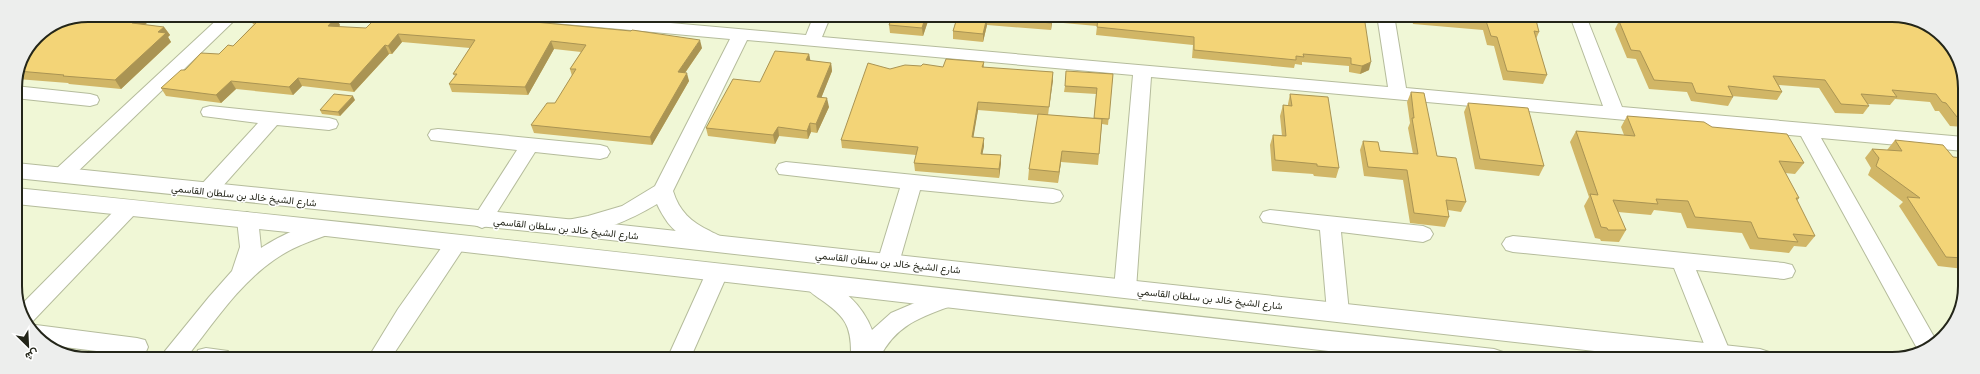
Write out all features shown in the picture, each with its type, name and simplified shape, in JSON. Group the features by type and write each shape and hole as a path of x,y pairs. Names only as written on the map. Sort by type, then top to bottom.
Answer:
{"main road":[{"name":"شارع الشيخ خالد بن سلطان القاسمي","path":"22,171 482,220 566,227 1700,352"},
{"path":"22,197 326,228 946,299 1379,345 1423,352"},
{"path":"1379,345 1388,340 1399,338 1463,342 1470,336 1468,327"}],"street":[{"path":"62,175 225,22"},
{"path":"630,22 741,35 1958,143"},
{"path":"812,41 820,22"},
{"path":"1386,22 1398,93"},
{"path":"1580,22 1615,112"},
{"path":"566,227 588,224 609,218 647,202 663,191 741,35"},
{"path":"1126,288 1142,71"},
{"path":"22,93 90,100"},
{"path":"210,112 328,124"},
{"path":"207,191 273,118"},
{"path":"1807,130 1925,343"},
{"path":"438,136 600,152"},
{"path":"482,220 530,145"},
{"path":"786,169 1053,196"},
{"path":"888,262 912,182"},
{"path":"663,191 666,204 674,217 685,228 718,244"},
{"path":"28,312 129,208"},
{"path":"1270,217 1423,234"},
{"path":"242,274 248,259 251,245 247,220"},
{"path":"1330,223 1338,312"},
{"path":"178,352 242,274 258,261 280,247 326,228"},
{"path":"383,352 406,315 456,243"},
{"path":"1513,244 1784,272"},
{"path":"1682,261 1718,352"},
{"path":"681,352 717,273"},
{"path":"815,284 846,306 858,320 863,342 862,352"},
{"path":"870,352 877,337 891,323 910,312 946,299"},
{"path":"48,336 137,347"}],"building":[{"path":"88,22 133,22 132,23 164,27 158,32 166,33 115,80 63,76 64,75 24,72 33,51 41,41 51,33 63,27 75,23"},
{"path":"257,22 332,22 328,26 366,28 372,22 534,22 632,30 700,40 678,72 687,73 650,137 531,125 547,103 555,103 576,69 570,69 586,45 551,41 525,87 449,84 457,74 453,74 475,40 398,34 388,46 385,45 350,84 298,78 289,87 231,81 216,95 161,88 181,70 185,70 201,53 219,54 228,45 233,46"},
{"path":"890,22 924,22 922,28 889,25"},
{"path":"956,22 986,22 983,34 953,31"},
{"path":"1098,22 1365,22 1371,62 1362,66 1351,64 1351,58 1303,54 1304,57 1296,56 1296,60 1194,50 1194,37 1097,27"},
{"path":"1486,22 1536,22 1539,32 1534,31 1547,75 1507,71 1497,37 1491,36"},
{"path":"1619,22 1892,22 1909,24 1936,38 1949,55 1957,75 1958,117 1936,94 1892,90 1897,97 1861,94 1869,106 1841,104 1825,80 1773,76 1782,92 1728,86 1733,97 1696,93 1692,83 1654,80 1640,51 1631,50"},
{"path":"775,51 809,54 806,60 831,63 817,97 827,98 816,124 810,123 807,131 778,127 773,135 706,128 733,79 760,82"},
{"path":"946,59 984,62 982,67 1053,72 1049,107 978,102 972,137 984,138 981,154 1001,155 999,169 914,163 918,147 841,140 868,63 890,69 905,65 921,66 923,64 943,67"},
{"path":"1066,71 1113,74 1109,119 1094,118 1097,88 1065,86"},
{"path":"1411,92 1424,93 1437,156 1456,158 1466,202 1446,200 1449,217 1414,213 1407,170 1368,167 1363,141 1378,142 1380,151 1418,154 1412,118 1414,118"},
{"path":"334,94 353,96 338,112 320,110"},
{"path":"1290,94 1328,97 1339,168 1317,166 1317,164 1275,160 1273,135 1286,136 1283,105 1292,106"},
{"path":"1468,103 1528,108 1544,166 1480,159"},
{"path":"1038,114 1102,119 1099,154 1062,151 1059,172 1029,169"},
{"path":"1627,116 1704,122 1712,127 1787,134 1804,163 1779,161 1799,198 1796,198 1815,236 1793,234 1798,242 1758,238 1751,222 1695,217 1688,201 1656,199 1658,204 1613,200 1626,230 1608,230 1607,228 1601,227 1590,194 1598,195 1576,131 1635,136"},
{"path":"1895,140 1943,145 1953,157 1958,157 1958,258 1946,257 1907,197 1920,198 1876,166 1879,158 1872,149 1902,151"}]}
